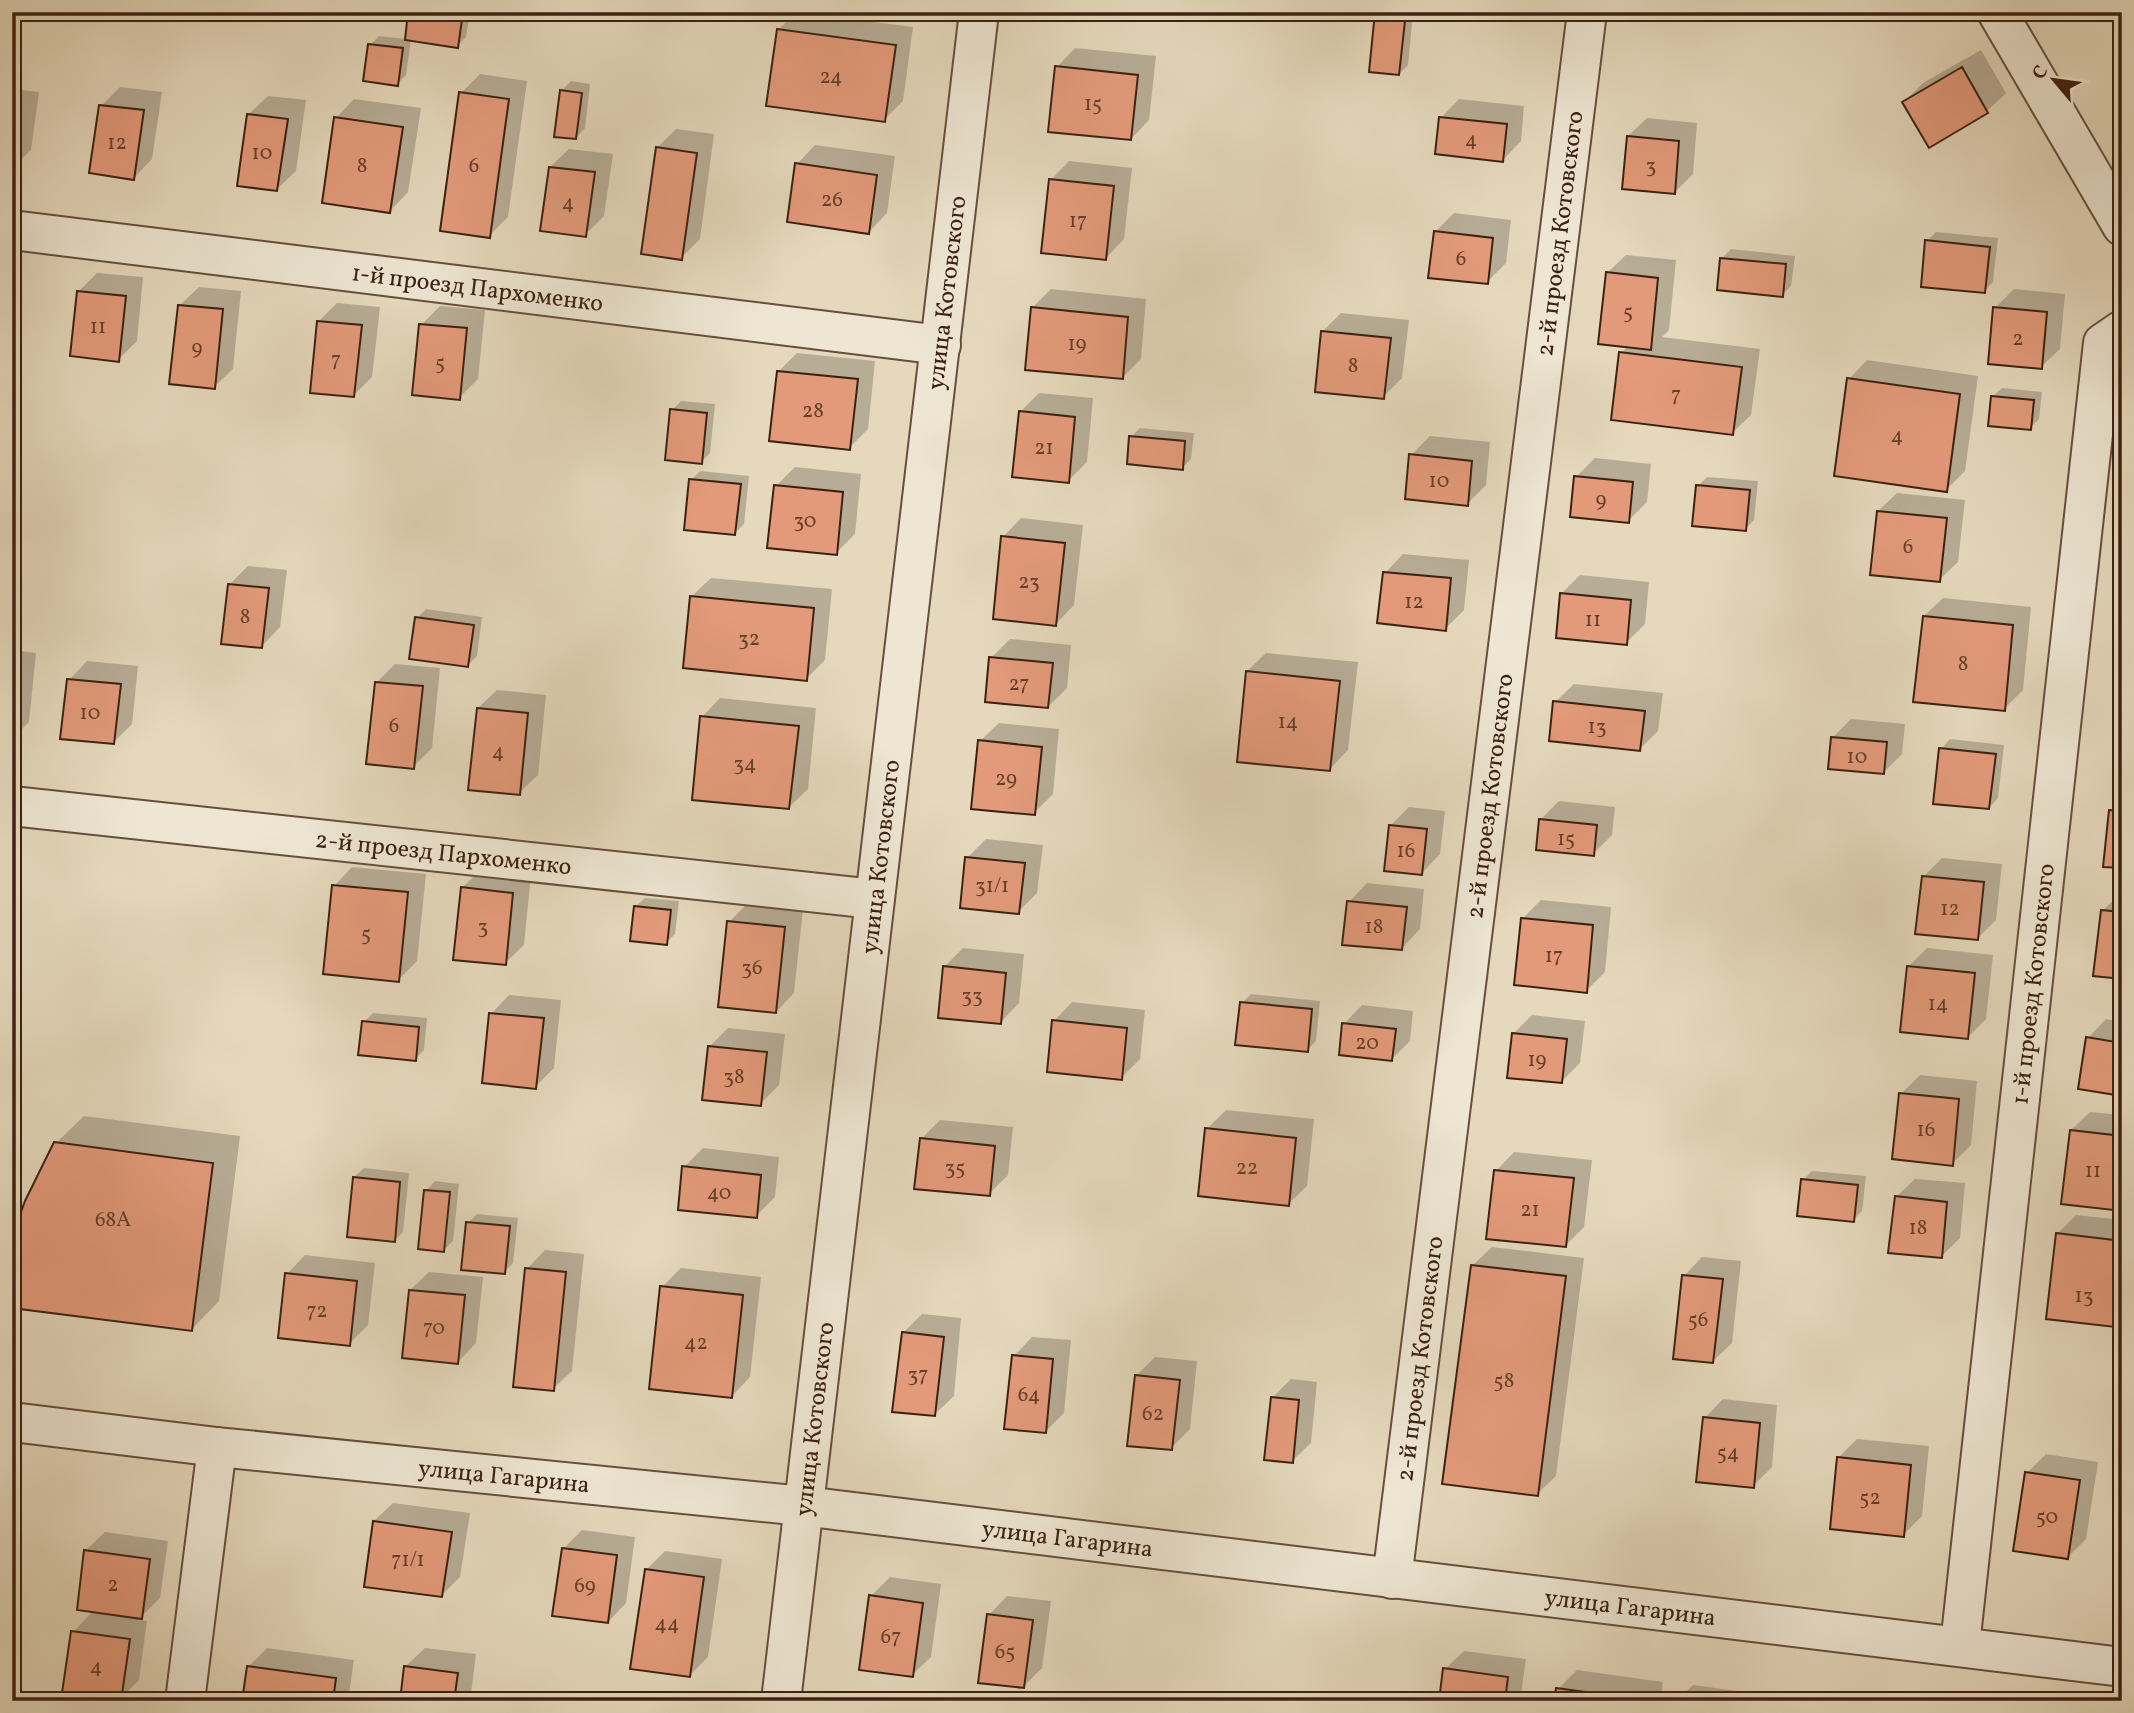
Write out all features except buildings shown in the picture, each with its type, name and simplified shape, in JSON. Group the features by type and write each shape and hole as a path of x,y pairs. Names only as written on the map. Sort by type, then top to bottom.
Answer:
{"street":[{"name":"улица Котовского","path":"781,1701 979,12"},
{"name":"2-й проезд Котовского","path":"1392,1579 1587,12"},
{"path":"1997,12 2122,226"},
{"name":"1-й проезд Пархоменко","path":"12,230 941,345"},
{"name":"1-й проезд Котовского","path":"1960,1646 2103,344 2122,330"},
{"name":"2-й проезд Пархоменко","path":"12,806 874,899"},
{"name":"улица Гагарина","path":"12,1422 217,1447 803,1506 2122,1667"},
{"path":"185,1701 217,1447"}]}
